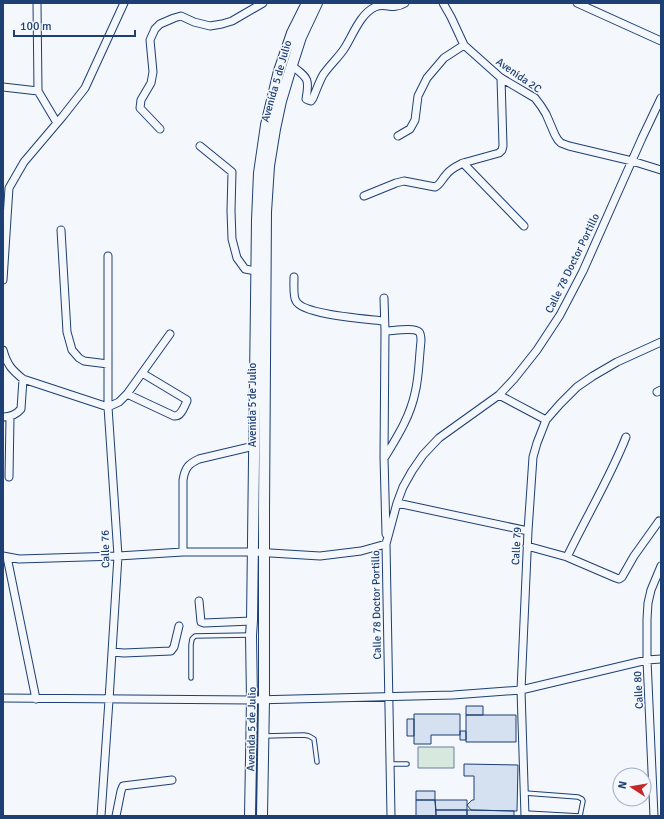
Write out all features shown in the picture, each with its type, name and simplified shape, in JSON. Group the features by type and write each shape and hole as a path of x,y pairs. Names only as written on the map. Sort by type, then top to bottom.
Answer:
{"main road":[{"name":"Avenida 5 de Julio","path":"250,816 256,220 266,125 279,71 292,33 307,3"},
{"name":"Avenida 5 de Julio","path":"262,816 264,699 266,212 269,166 281,101 301,37 318,3"}],"street":[{"path":"37,3 38,90 57,123"},
{"path":"3,280 9,188 24,162 86,88 124,3"},
{"path":"160,129 140,108 141,100 151,83 153,72 150,40 155,29 160,24 181,16 194,22 210,26 222,24 232,21 263,3"},
{"path":"292,65 305,77 308,82 306,98 311,101 323,75 344,49 353,31 366,13 375,7 394,7 405,3"},
{"name":"Avenida 2C","path":"443,3 464,45 501,78 535,98 546,114 555,135 562,143 568,146 632,161 661,170"},
{"path":"577,3 661,41"},
{"path":"398,136 410,128 415,120 418,96 427,78 444,58 464,45"},
{"path":"364,196 404,181 437,187 446,174 454,167 502,150 501,78"},
{"path":"3,87 38,90"},
{"name":"Calle 78 Doctor Portillo","path":"391,816 386,544 403,487 423,455 440,438 499,395 537,350 560,315 583,272 661,98"},
{"path":"200,146 232,172 232,239 237,258 245,269 256,271"},
{"path":"463,163 524,226"},
{"path":"62,230 67,332 72,350 84,361 108,364"},
{"name":"Calle 76","path":"101,816 110,700 118,556 108,407 108,256"},
{"path":"294,277 295,301 300,306 312,311 343,317 384,321"},
{"path":"36,699 5,556 19,559 118,556 183,552 253,552 320,556 361,551 386,544 384,457 384,298"},
{"path":"384,457 403,427 415,394 421,341 421,336 416,330 385,331"},
{"path":"3,350 5,358 13,371 23,379 108,407 119,402 127,394 170,334"},
{"name":"Calle 79","path":"525,815 521,690 527,546 533,457 537,443 546,420 577,387 617,362 661,342"},
{"path":"127,394 174,416 180,415 187,400 142,373"},
{"path":"9,477 6,417 18,412 21,409 23,379"},
{"path":"499,395 546,420"},
{"path":"567,557 619,455 626,437"},
{"path":"183,552 183,480 185,471 191,462 254,446"},
{"path":"397,503 528,532"},
{"path":"527,546 567,557 619,579 622,577 634,556 660,521"},
{"name":"Calle 80","path":"654,816 647,660 647,619 651,590 661,566"},
{"path":"199,601 201,622 204,624 252,621"},
{"path":"112,652 124,653 170,651 174,647 179,626"},
{"path":"3,698 252,700 453,695 521,690 647,660 661,659"},
{"path":"116,816 123,786 172,780"}],"lane":[{"path":"191,678 191,645 192,639 195,636 251,635"},
{"path":"263,736 309,736 314,739 317,762"},
{"path":"390,764 407,764"},
{"path":"524,792 578,797 582,799 580,816 525,815"}],"shaded area":[{"path":"418,747 454,747 454,768 418,768"}],"building":[{"path":"466,706 483,706 483,715 466,715"},
{"path":"414,714 460,714 460,735 431,735 431,744 414,744"},
{"path":"466,715 516,715 516,742 466,742"},
{"path":"407,719 414,719 414,736 407,736"},
{"path":"460,731 466,731 466,740 460,740"},
{"path":"464,764 518,765 517,811 471,810 467,805 474,800 474,776 464,776"},
{"path":"416,791 435,791 435,800 416,800"},
{"path":"416,800 435,800 436,816 416,816"},
{"path":"435,800 467,800 467,810 436,810"},
{"path":"436,810 467,810 467,816 436,816"},
{"path":"467,810 514,811 514,816 467,816"}]}
